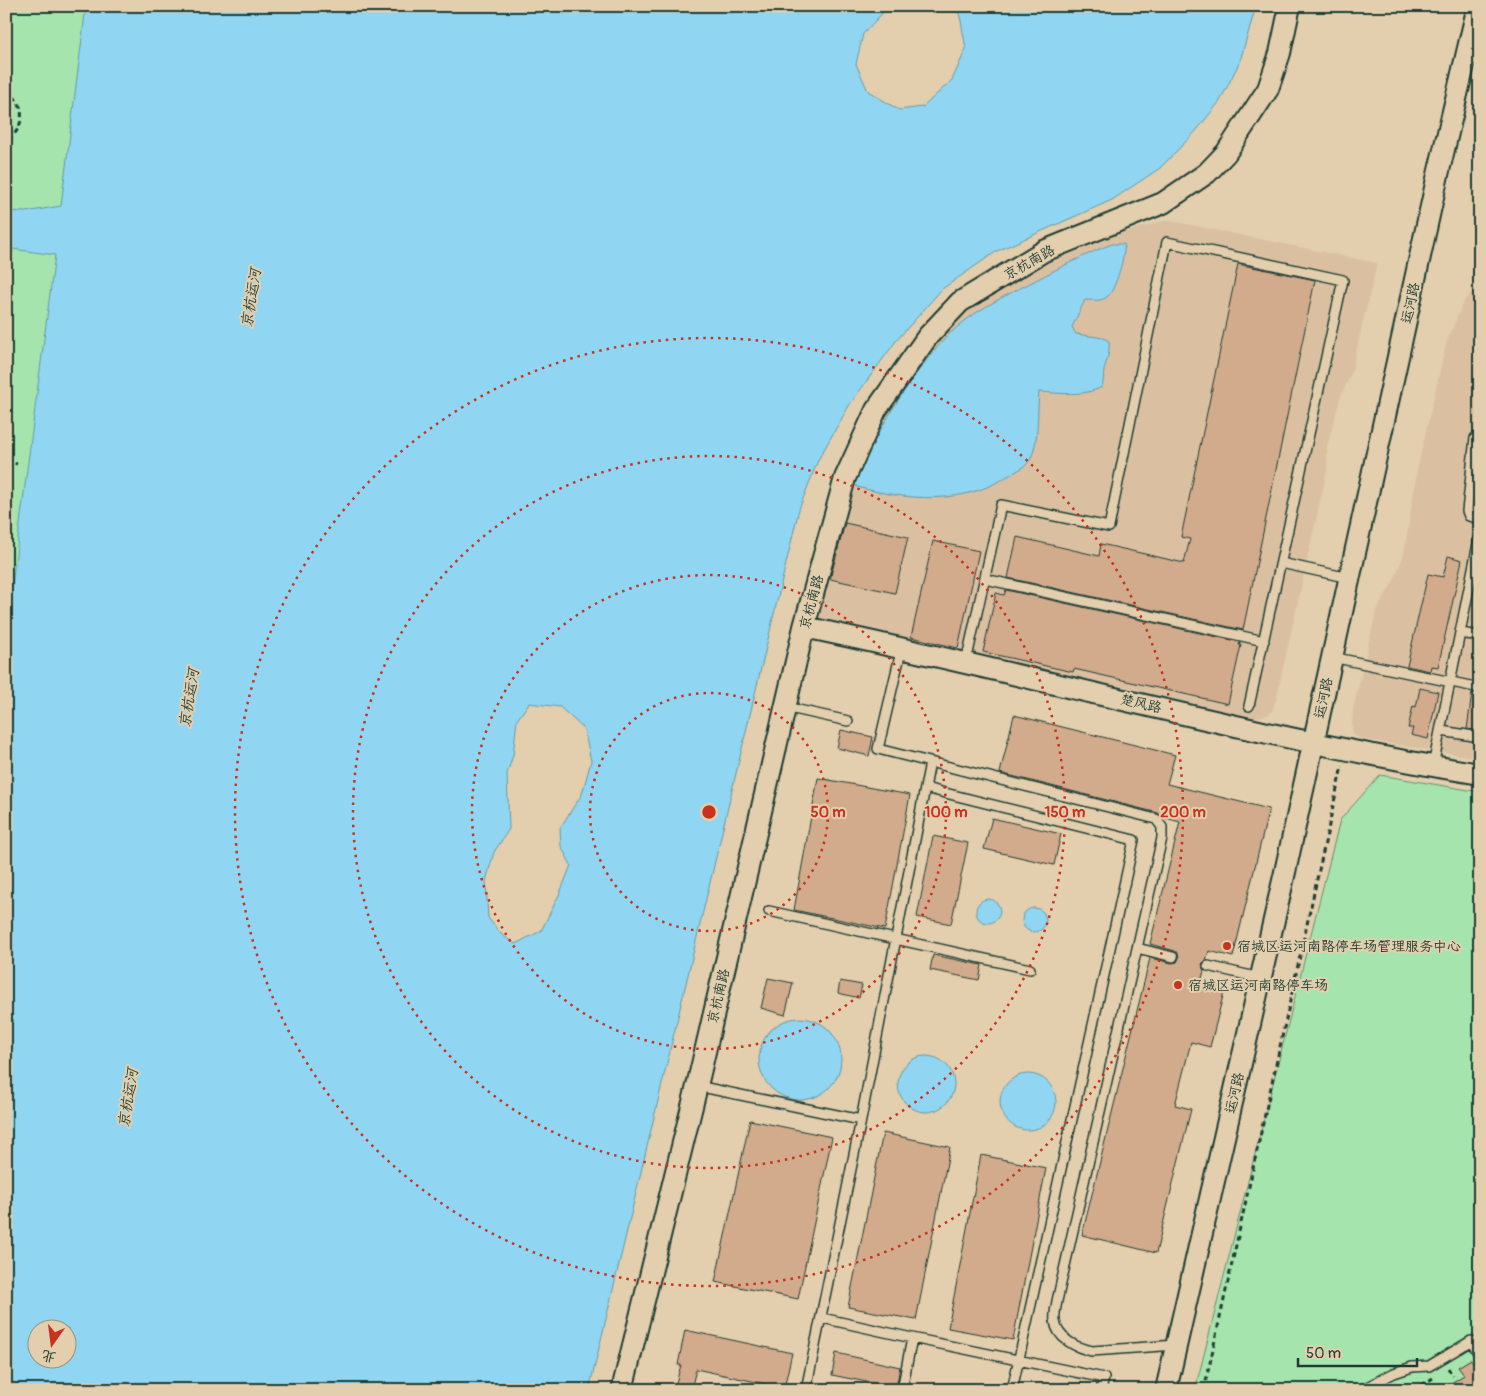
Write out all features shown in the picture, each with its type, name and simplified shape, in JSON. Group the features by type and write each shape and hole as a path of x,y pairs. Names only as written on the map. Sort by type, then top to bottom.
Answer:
{"street":[{"name":"京杭南路","path":"622,1390 697,1086 804,626 844,478 876,410 928,336 960,302 1044,251 1163,203 1207,173 1226,152 1268,89 1280,53 1290,6"},
{"name":"运河路","path":"1166,1390 1313,744 1437,179 1478,6"},
{"name":"楚风路","path":"804,626 902,647 1313,744 1480,774"}],"lane":[{"path":"966,662 1000,505 1109,527 1167,242 1344,280 1249,706"},
{"path":"1480,436 1475,438 1467,511 1468,516 1480,519"},
{"path":"1433,766 1480,534"},
{"path":"1281,563 1350,578"},
{"path":"985,579 1264,641"},
{"path":"1460,633 1480,636"},
{"path":"902,647 878,749 1156,819 1162,827 1162,838 1057,1301 1055,1322 1060,1334 1070,1343 1092,1352 1176,1345"},
{"path":"1332,657 1480,688"},
{"path":"785,706 848,721"},
{"path":"1441,731 1480,737"},
{"path":"806,1390 822,1318 930,762"},
{"path":"925,788 1134,840 1012,1390"},
{"path":"769,911 1030,969"},
{"path":"1137,948 1173,957"},
{"path":"1208,966 1260,978"},
{"path":"697,1086 861,1120"},
{"path":"822,1318 1104,1378 1100,1390"},
{"path":"902,1390 912,1338"},
{"path":"1361,1390 1394,1372 1412,1367 1429,1366 1471,1341 1480,1356"}],"path":[{"path":"6,33 10,6"},
{"path":"6,91 12,94 18,101 22,110 19,130 6,141"},
{"path":"6,461 17,464"},
{"path":"1204,1390 1346,750"}],"shaded area":[{"path":"1166,220 1377,263 1351,373 1340,398 1327,447 1327,470 1272,711 1268,715 1251,718 812,620 865,446 914,367 950,325 965,310 1046,264 1116,235"},
{"path":"1480,281 1480,758 1360,739 1353,734 1352,725 1353,710 1376,612 1395,578 1404,554 1418,466 1446,344 1463,303"}],"green space":[{"path":"6,6 96,6 6,651"},
{"path":"1380,775 1480,792 1480,1390 1195,1390 1340,820"}],"water":[{"name":"京杭运河","path":"86,6 889,6 863,34 856,64 868,91 899,110 923,107 952,80 966,49 957,6 1256,6 1240,61 1220,101 1196,131 1160,168 1112,200 997,251 942,289 896,341 850,404 818,460 799,509 589,1390 6,1390 6,631 55,255 6,248 6,211 25,212 61,206","holes":["529,703 560,707 584,729 591,761 582,794 560,828 561,846 571,865 560,893 541,931 515,944 502,935 488,918 486,881 494,852 509,829 507,774 513,755 517,720"]},
{"path":"1112,244 1124,244 1122,263 1114,287 1108,296 1103,299 1085,300 1072,327 1076,334 1104,338 1109,341 1109,352 1102,387 1079,393 1039,392 1035,445 1030,460 1026,465 990,486 953,496 915,497 857,487 853,481 903,392 951,333 973,315 998,300"},
{"path":"988,899 997,902 1000,911 997,920 988,923 979,920 976,911 979,902"},
{"path":"1034,908 1043,911 1046,920 1043,929 1034,932 1025,929 1022,920 1025,911"},
{"path":"800,1018 816,1021 829,1030 838,1043 841,1059 838,1075 829,1088 816,1097 800,1100 784,1097 771,1088 762,1075 759,1059 762,1043 771,1030 784,1021"},
{"path":"921,1056 931,1056 946,1064 952,1073 954,1084 952,1095 946,1104 931,1112 921,1112 910,1107 903,1100 898,1089 898,1079 903,1068 910,1061"},
{"path":"1023,1074 1033,1074 1048,1082 1054,1091 1056,1102 1054,1113 1048,1122 1033,1130 1023,1130 1012,1125 1005,1118 1000,1107 1000,1097 1005,1086 1012,1079"}],"building":[{"path":"1238,264 1315,280 1243,630 1008,578 1017,537 1099,556 1101,544 1184,563 1190,539 1181,537"},
{"path":"845,523 908,537 895,593 830,579"},
{"path":"933,541 979,551 958,648 911,637"},
{"path":"1448,556 1462,560 1438,667 1431,666 1430,671 1407,666 1428,574 1443,577"},
{"path":"1006,590 1240,642 1239,645 1241,645 1228,704 1074,669 1073,672 983,652 996,593 1004,595"},
{"path":"1420,688 1438,692 1428,739 1411,735 1413,728 1408,728 1413,706 1416,707"},
{"path":"1472,693 1480,694 1480,731 1467,729"},
{"name":"宿城区运河南路停车场","path":"1014,715 1175,755 1167,784 1269,809 1233,957 1209,951 1206,960 1202,964 1204,971 1201,982 1225,988 1210,1047 1191,1042 1175,1105 1191,1109 1156,1253 1082,1235 1150,958 1172,963 1177,962 1179,958 1178,953 1175,951 1150,944 1180,822 1162,817 1158,813 1000,773"},
{"path":"841,730 873,737 869,756 837,748"},
{"path":"818,778 910,795 885,929 794,910"},
{"path":"992,818 1061,834 1054,865 984,849"},
{"path":"933,836 968,843 951,924 917,917"},
{"path":"933,955 982,965 979,980 930,970"},
{"path":"768,978 793,983 785,1015 761,1008"},
{"path":"840,981 862,985 859,998 838,993"},
{"path":"750,1120 832,1137 798,1299 715,1282"},
{"path":"883,1133 950,1147 916,1320 848,1307"},
{"path":"981,1155 1046,1168 1013,1340 948,1328"},
{"path":"685,1330 792,1353 784,1388 696,1369 691,1390 674,1390 681,1365 678,1365"},
{"path":"836,1353 900,1367 896,1388 832,1375"},
{"path":"1471,1359 1480,1373 1480,1390 1440,1390 1464,1375 1458,1367"}],"place":[{"name":"宿城区运河南路停车场管理服务中心","path":"1227,946"},
{"name":"宿城区运河南路停车场","path":"1178,985"}]}
